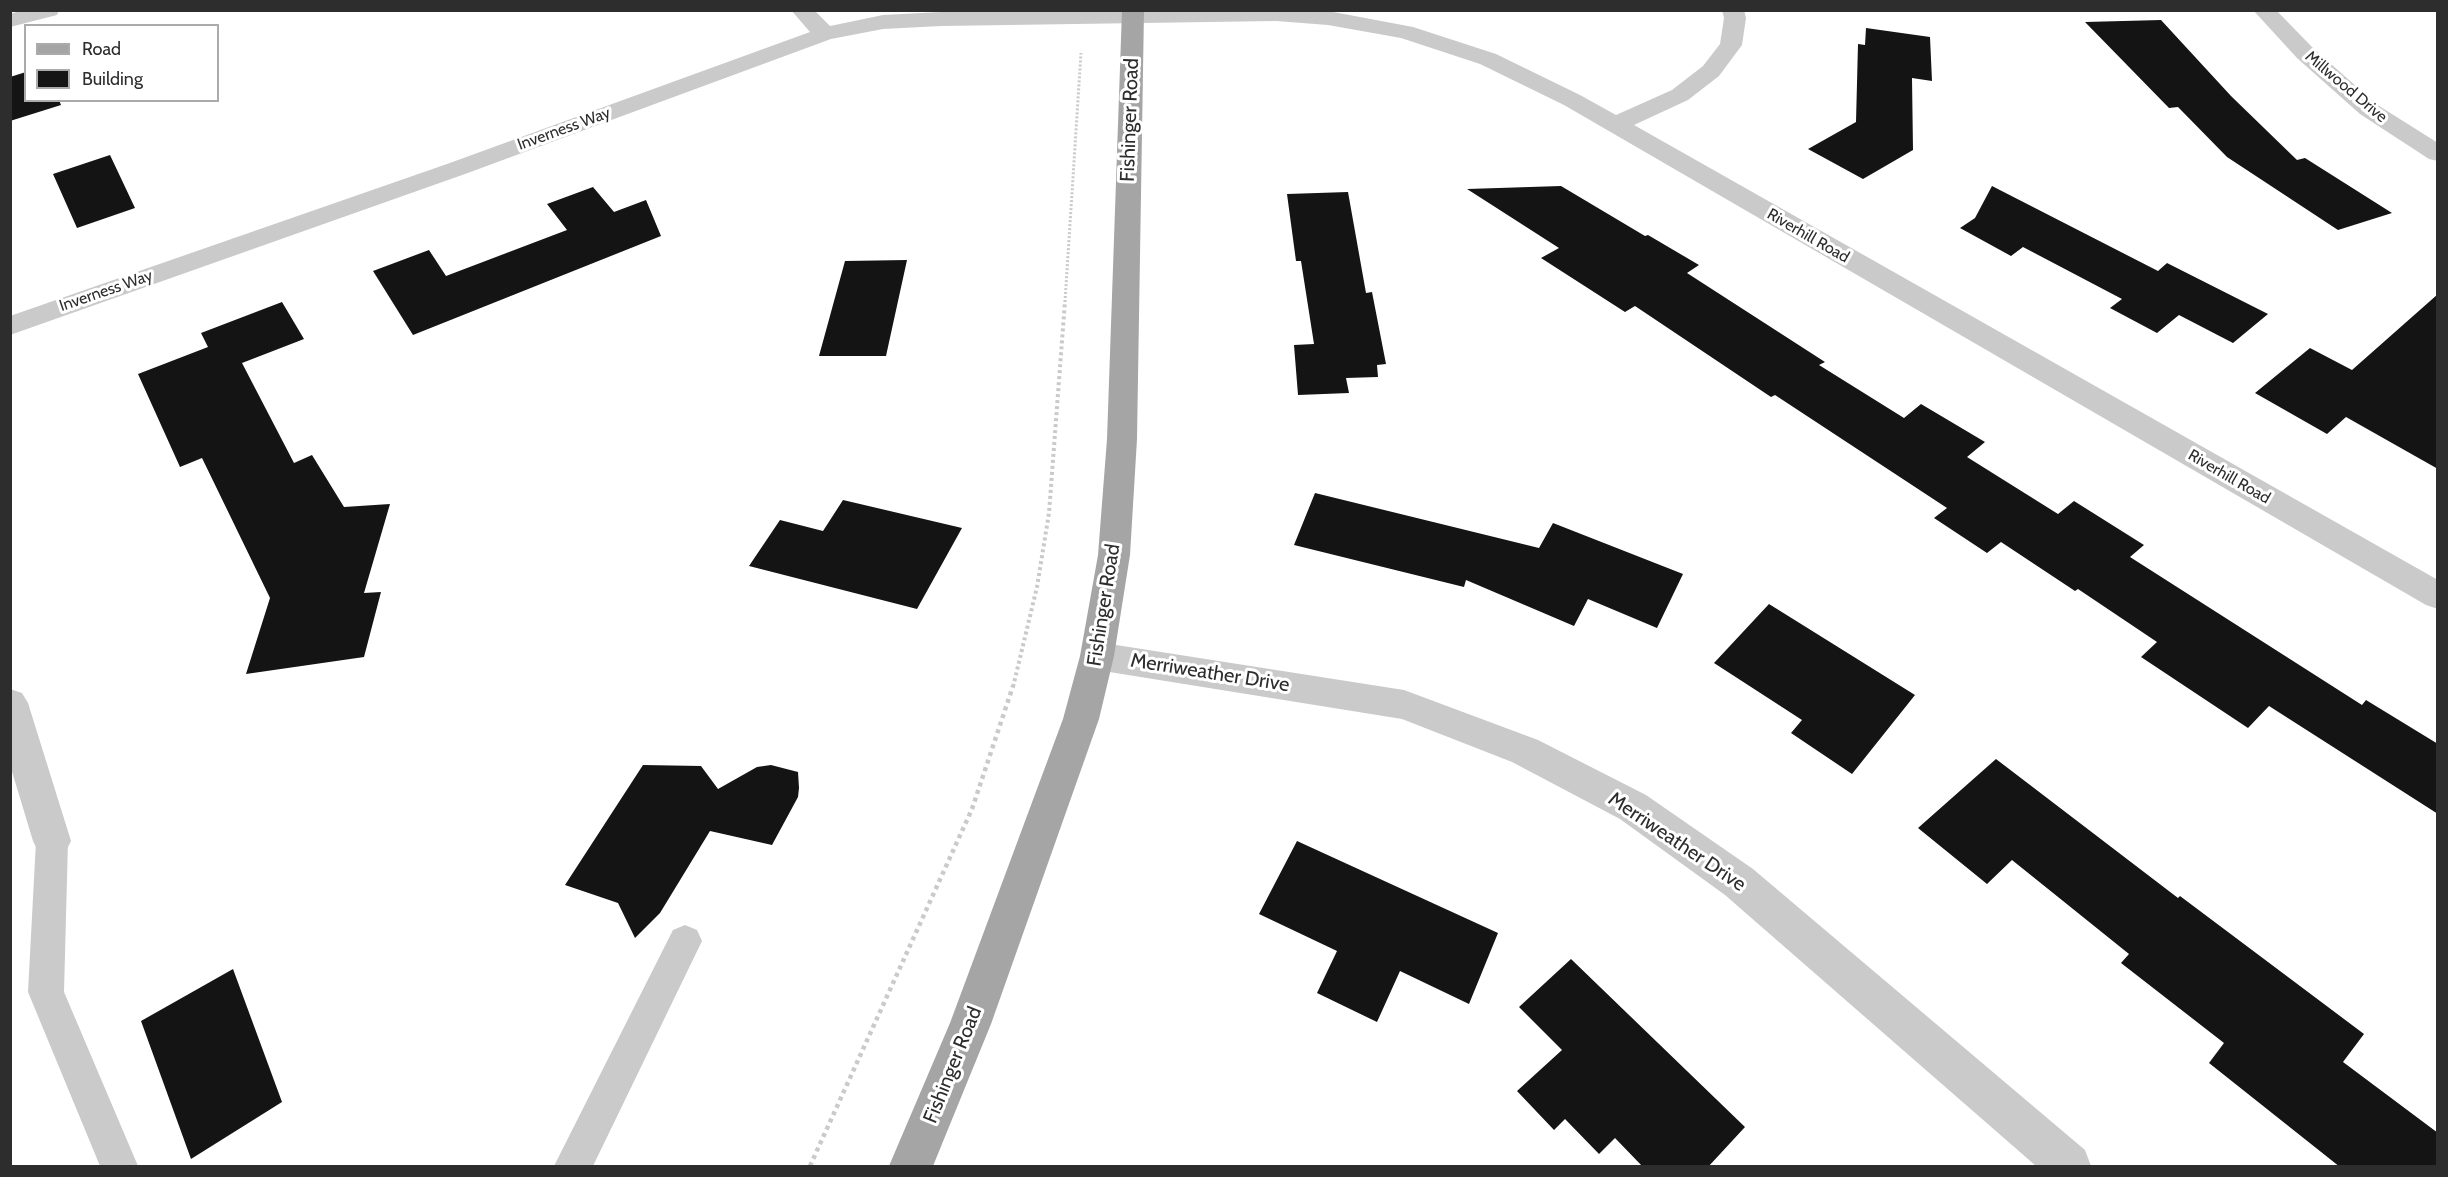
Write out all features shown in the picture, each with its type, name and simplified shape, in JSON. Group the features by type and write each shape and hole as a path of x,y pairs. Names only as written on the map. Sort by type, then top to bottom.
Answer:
{"main road":[{"name":"Fishinger Road","path":"911,1167 970,1024 1081,719 1097,656 1114,555 1122,439 1133,14"}],"street":[{"path":"10,21 49,10"},
{"path":"801,10 825,34"},
{"path":"1617,124 1680,95 1711,71 1731,45 1735,18 1733,10"},
{"name":"Millwood Drive","path":"2263,10 2368,109 2438,154"},
{"name":"Inverness Way","path":"10,326 456,169 825,34 883,22 1133,14"},
{"name":"Riverhill Road","path":"1133,14 1276,15 1328,18 1405,32 1488,59 1617,124 1796,230 2438,596"},
{"name":"Merriweather Drive","path":"1097,656 1404,705 1525,751 1633,807 1740,882 2069,1167"},
{"path":"10,703 52,841"}],"lane":[{"path":"52,841 46,992 79,1075 119,1165"},
{"path":"573,1167 685,941"}],"path":[{"path":"810,1167 972,809 1012,691 1037,587 1049,513 1082,47"}],"building":[{"path":"2161,20 2231,96 2297,160 2305,158 2392,213 2338,230 2227,157 2178,107 2169,108 2085,22"},
{"path":"1866,28 1930,37 1932,81 1912,78 1913,150 1863,179 1808,149 1856,122 1858,44 1865,45"},
{"path":"24,73 24,102 60,102 61,105 10,121 10,77"},
{"path":"110,155 135,208 77,228 53,174"},
{"path":"1561,186 1699,265 1687,273 1825,362 1819,365 1904,418 1921,404 1985,442 1967,457 2058,514 2074,501 2144,545 2130,557 2362,705 2366,700 2438,744 2438,814 2269,706 2248,728 2141,657 2157,642 2078,589 2075,591 2001,542 1987,553 1934,518 1947,508 1775,395 1771,397 1635,306 1625,312 1541,258 1559,248 1467,189"},
{"path":"1992,186 2158,271 2167,263 2268,314 2233,343 2179,315 2157,333 2110,308 2122,299 2023,247 2011,256 1960,228 1975,218"},
{"path":"593,187 614,212 646,200 661,236 413,335 373,271 429,250 446,276 567,230 547,204"},
{"path":"1348,192 1366,293 1372,292 1386,364 1377,365 1378,377 1346,378 1349,393 1298,395 1294,345 1314,344 1301,261 1296,261 1287,194"},
{"path":"907,260 886,356 819,356 845,261"},
{"path":"2438,294 2438,469 2346,417 2327,434 2255,393 2310,348 2352,370"},
{"path":"282,302 304,339 242,363 294,463 312,455 344,507 390,504 364,593 381,592 364,657 246,674 270,598 202,458 180,467 138,374 208,347 201,333"},
{"path":"1315,493 1539,548 1553,523 1683,574 1657,628 1588,599 1574,626 1466,580 1464,587 1294,545"},
{"path":"843,500 962,528 917,609 749,566 780,520 823,531"},
{"path":"1769,604 1915,695 1852,774 1791,733 1802,720 1714,663"},
{"path":"1996,759 2178,898 2180,896 2364,1034 2343,1062 2438,1133 2438,1167 2340,1167 2209,1063 2224,1043 2121,963 2129,954 2012,860 1987,884 1918,828"},
{"path":"643,765 701,766 718,789 757,767 771,765 798,772 799,788 798,797 772,845 710,831 660,913 635,938 618,903 565,885"},
{"path":"1297,841 1498,933 1469,1004 1400,971 1377,1022 1317,993 1337,951 1259,914"},
{"path":"1571,959 1745,1127 1708,1167 1643,1167 1615,1138 1599,1154 1565,1119 1554,1130 1517,1091 1562,1050 1519,1007"},
{"path":"233,969 282,1102 191,1159 141,1021"}]}
